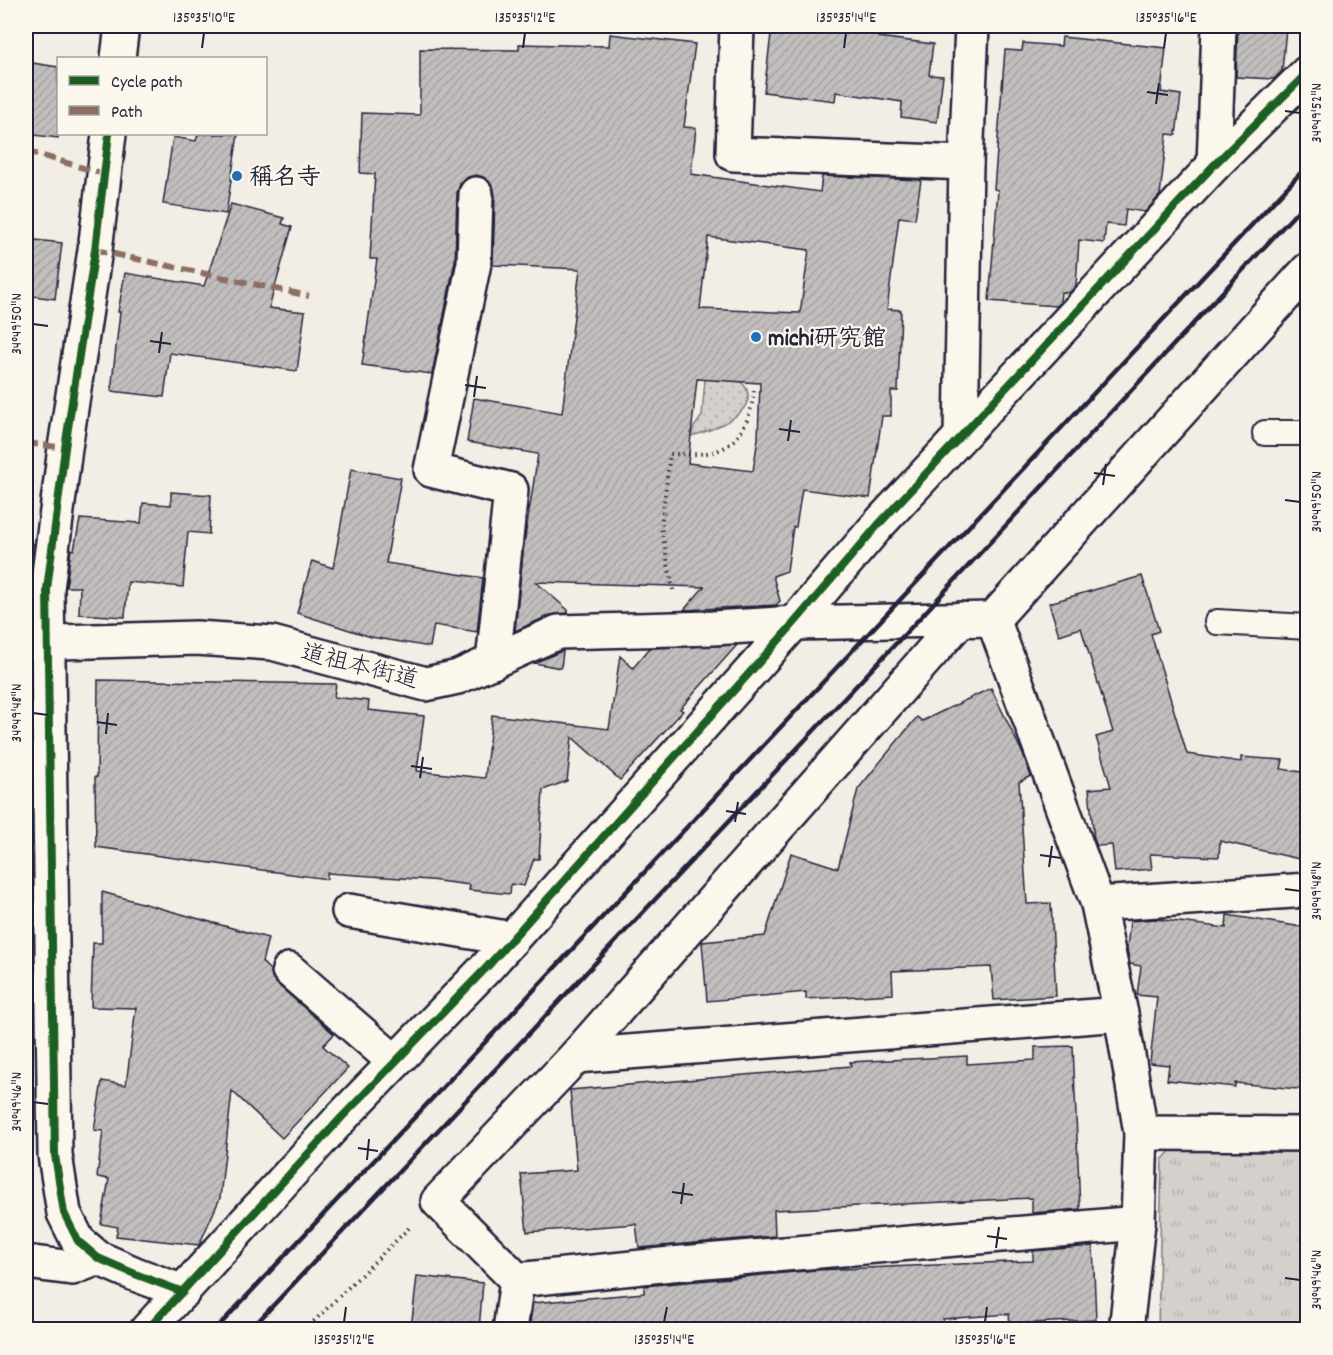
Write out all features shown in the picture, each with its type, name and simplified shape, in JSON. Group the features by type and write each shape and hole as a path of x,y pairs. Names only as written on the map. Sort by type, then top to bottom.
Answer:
{"street":[{"path":"118,57 122,26"},
{"path":"736,26 733,153 966,163"},
{"path":"961,435 966,163 972,26"},
{"path":"1214,165 1219,26"},
{"path":"147,1329 341,1118 512,939 794,623 878,525 961,435 1214,165 1308,72"},
{"path":"109,135 95,250 65,448 47,589 37,643 55,1155 64,1213 78,1241 98,1258 183,1292"},
{"path":"476,194 474,263 431,470 511,490 493,662"},
{"path":"517,1280 438,1201 576,1056 977,619 1308,270"},
{"path":"977,619 1098,904 1121,1014 1141,1133 1138,1223 1126,1329"},
{"name":"道祖本街道","path":"37,643 196,638 272,642 426,684 458,677 558,632 977,619"},
{"path":"1098,904 1308,890"},
{"path":"349,911 512,939"},
{"path":"289,970 395,1062"},
{"path":"576,1056 1121,1014"},
{"path":"1141,1133 1308,1134"},
{"path":"517,1280 671,1264 1138,1223"},
{"path":"26,1262 72,1268 98,1258"},
{"path":"510,1329 517,1280"}],"lane":[{"path":"1265,433 1308,433"},
{"path":"1217,622 1308,627"}],"path":[{"path":"681,629 661,527 670,454 708,453 725,448 738,437 746,424 752,410 754,391"},
{"path":"305,1329 438,1201"}],"green space":[{"path":"706,367 741,382 748,394 747,403 732,419 691,436 702,416"},
{"path":"1173,1148 1307,1151 1307,1329 1158,1330 1162,1160"}],"building":[{"path":"772,26 830,26 879,31 878,37 933,44 929,75 943,76 937,122 901,117 902,102 836,92 835,101 764,92"},
{"path":"1238,26 1286,28 1282,71 1274,79 1236,77"},
{"path":"610,34 695,44 684,127 696,128 691,174 820,192 822,176 921,180 915,219 899,217 887,309 901,310 898,391 891,391 891,416 882,416 870,498 802,489 796,527 793,527 787,571 773,576 780,601 776,605 684,610 704,587 536,582 568,610 568,613 550,615 515,631 524,544 538,454 467,442 474,398 562,413 580,269 493,265 495,195 493,186 485,178 477,175 468,177 460,184 457,193 455,261 432,374 362,365 377,259 370,259 375,174 360,173 362,113 420,115 420,49 519,50 519,44 609,46","holes":["708,237 809,250 800,313 700,309","697,379 760,383 758,438 753,471 688,463"]},
{"path":"1062,37 1166,48 1161,92 1181,95 1176,135 1167,134 1160,195 1145,212 1126,209 1124,226 1106,224 1104,243 1079,240 1076,286 1069,293 1061,292 1060,302 1056,306 989,301 998,190 994,189 1005,50 1022,51 1023,43 1061,46"},
{"path":"26,62 57,67 58,138 26,134"},
{"path":"198,135 238,135 226,214 163,204 173,137 196,141"},
{"path":"231,204 284,218 282,224 292,227 269,308 305,312 297,371 170,353 164,397 111,391 120,312 118,312 125,273 204,286"},
{"path":"26,239 62,243 55,299 26,295"},
{"path":"351,469 401,478 386,563 483,578 477,632 434,625 430,647 371,637 297,613 312,561 333,568"},
{"path":"171,492 211,495 209,534 188,532 183,587 128,582 125,617 79,614 80,587 66,587 71,549 74,550 80,519 141,523 143,503 171,505"},
{"path":"26,542 34,544 29,585 26,585"},
{"path":"1142,576 1159,631 1151,634 1187,754 1241,762 1241,757 1283,760 1281,769 1308,773 1308,861 1220,841 1219,857 1150,854 1152,869 1115,872 1112,845 1097,846 1094,839 1089,789 1111,787 1096,737 1113,732 1081,628 1059,635 1049,603"},
{"path":"737,645 680,709 683,711 620,780 572,737 567,781 543,790 539,859 534,859 524,886 511,884 510,894 469,890 470,885 430,880 327,873 327,879 96,847 95,777 97,777 98,680 336,684 334,697 369,701 368,710 424,716 417,771 485,778 492,715 609,729 620,656 633,668 650,648"},
{"path":"562,651 561,668 534,663"},
{"path":"991,688 1031,776 1019,782 1027,904 1051,903 1056,996 994,1000 991,967 892,971 893,994 806,999 806,992 707,1001 702,942 765,936 791,853 838,868 858,789 917,717 922,721"},
{"path":"102,892 268,938 262,962 271,971 277,984 334,1034 323,1046 348,1068 282,1138 232,1091 220,1198 199,1245 116,1236 118,1227 101,1224 109,1179 97,1177 103,1131 94,1130 102,1081 126,1085 136,1008 91,1007 93,943 102,943"},
{"path":"1227,915 1308,928 1308,1090 1235,1083 1235,1087 1167,1080 1169,1065 1150,1063 1157,997 1137,995 1141,966 1130,964 1127,949 1130,921 1156,919 1226,928"},
{"path":"1073,1046 1080,1209 1032,1213 1032,1198 774,1210 775,1236 639,1248 636,1224 527,1232 521,1174 577,1170 570,1090 851,1066 850,1062 967,1056 967,1064 1035,1060 1035,1047"},
{"path":"1093,1246 1096,1320 1010,1324 1009,1314 943,1319 943,1329 529,1329 533,1303 644,1293 644,1286 817,1270 1033,1261 1033,1251"},
{"path":"417,1276 483,1283 479,1329 411,1329"}],"railway":[{"path":"215,1330 1308,165"},
{"path":"250,1330 918,620 1308,200"}],"marked path":[{"path":"26,151 104,174"},
{"path":"95,250 309,296"},
{"path":"26,443 65,448"}],"cycle path":[{"path":"147,1330 341,1118 487,967 794,623 878,525 1214,165 1308,72"},
{"path":"109,135 47,589 55,1155 64,1213 78,1241 98,1258 183,1292"}],"place":[{"name":"稱名寺","path":"237,176"},
{"name":"michi研究館","path":"756,337"}]}
